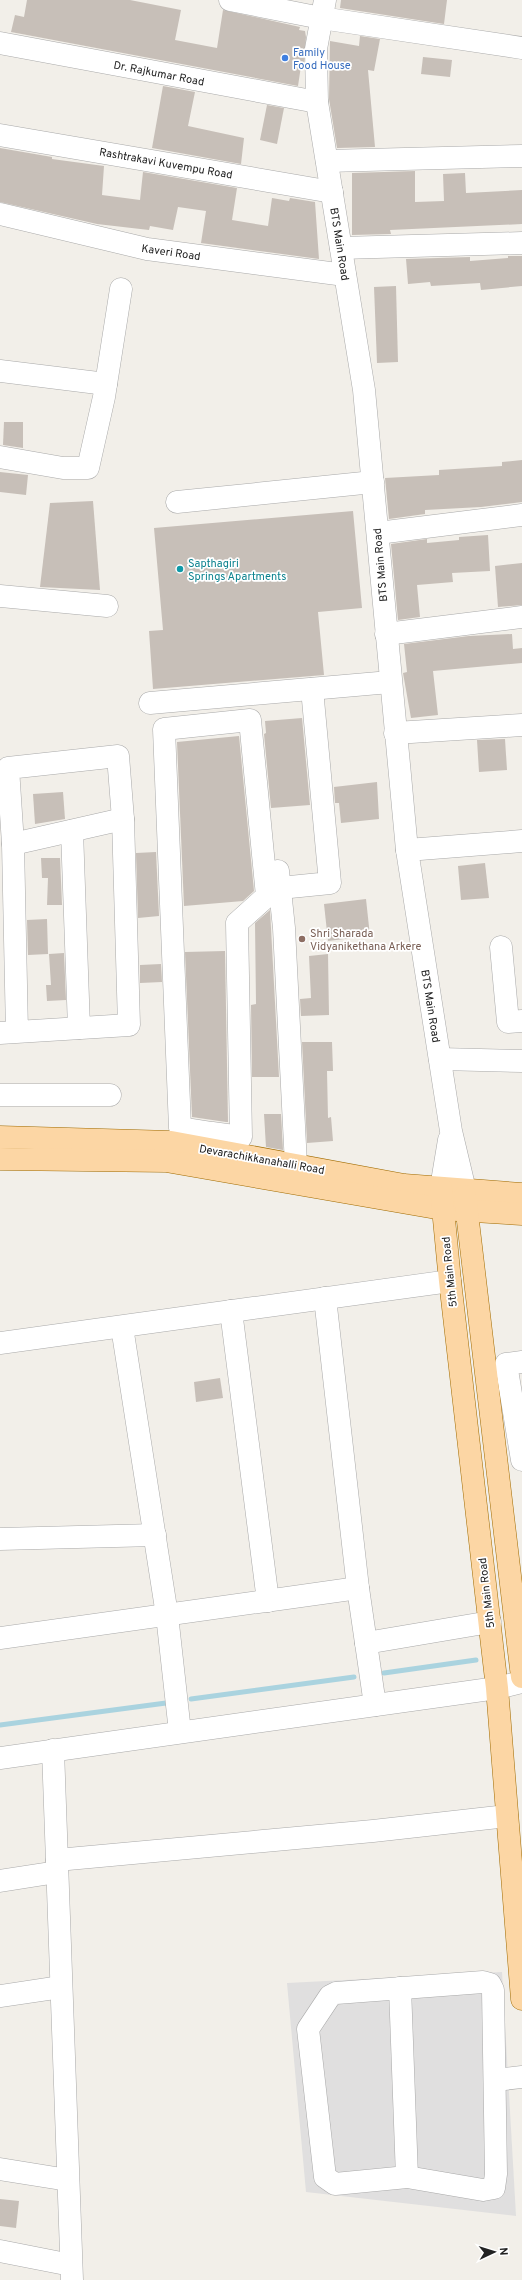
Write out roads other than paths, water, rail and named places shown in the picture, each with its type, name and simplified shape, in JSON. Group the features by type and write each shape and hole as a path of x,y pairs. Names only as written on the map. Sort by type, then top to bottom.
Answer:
{"main road":[{"name":"Devarachikkanahalli Road","path":"0,1137 171,1142 210,1141 296,1165 404,1185 442,1198"},
{"name":"Devarachikkanahalli Road","path":"0,1159 166,1161 466,1200 522,1214"},
{"name":"Devarachikkanahalli Road","path":"466,1200 522,1194"},
{"name":"5th Main Road","path":"442,1198 450,1281 497,1688 522,1999"},
{"path":"466,1200 516,1588 522,1677"}],"street":[{"path":"230,0 323,9 522,48"},
{"name":"BTS Main Road","path":"323,9 316,49 317,102 364,390 378,533 390,682 407,850 451,1131 466,1200"},
{"name":"Dr. Rajkumar Road","path":"0,43 317,102"},
{"name":"Rashtrakavi Kuvempu Road","path":"0,135 332,192"},
{"path":"327,162 522,156"},
{"name":"Kaveri Road","path":"0,214 147,249 345,275"},
{"path":"341,248 522,243"},
{"path":"0,457 63,468 88,468 106,384 121,289"},
{"path":"0,371 106,384"},
{"path":"176,502 373,482"},
{"path":"378,533 522,515"},
{"path":"0,596 107,606"},
{"path":"386,634 522,617"},
{"path":"150,703 390,682"},
{"path":"280,888 330,883 312,689"},
{"path":"261,707 284,928 296,1165"},
{"path":"250,720 267,896 237,923 241,1137 210,1141 180,1128 164,729 250,720"},
{"path":"395,733 522,725"},
{"path":"118,756 123,819 129,1025 8,1033 14,844 8,768 118,756"},
{"path":"14,844 123,819"},
{"path":"72,831 79,1028"},
{"path":"407,850 522,841"},
{"path":"501,947 508,1022 522,1021"},
{"path":"440,1059 522,1061"},
{"path":"0,1095 110,1095"},
{"name":"BTS Main Road","path":"442,1198 451,1131"},
{"path":"0,1343 450,1281"},
{"path":"325,1298 358,1588 375,1705"},
{"path":"231,1312 268,1601"},
{"path":"122,1327 167,1614 180,1732"},
{"path":"522,1362 506,1364 522,1460"},
{"path":"0,1539 155,1536"},
{"path":"0,1638 358,1588"},
{"path":"366,1643 490,1622"},
{"path":"0,1758 497,1688 522,1682"},
{"path":"0,2251 71,2272 53,1750"},
{"path":"0,1881 57,1866 507,1816"},
{"path":"483,1982 490,1984 493,1990 496,2174 494,2188 483,2190 407,2177 335,2184 325,2177 308,2029 330,1996 336,1993 400,1988 483,1982"},
{"path":"0,1996 61,1987"},
{"path":"400,1988 407,2177"},
{"path":"495,2080 522,2078"},
{"path":"0,2169 68,2180"}],"waterway":[{"path":"384,1673 476,1660"},
{"path":"191,1699 354,1677"},
{"path":"0,1725 166,1703"}],"place":[{"name":"Family Food House","path":"285,58"},
{"name":"Sapthagiri Springs Apartments","path":"180,569"},
{"name":"Shri Sharada Vidyanikethana Arkere","path":"302,939"}]}
